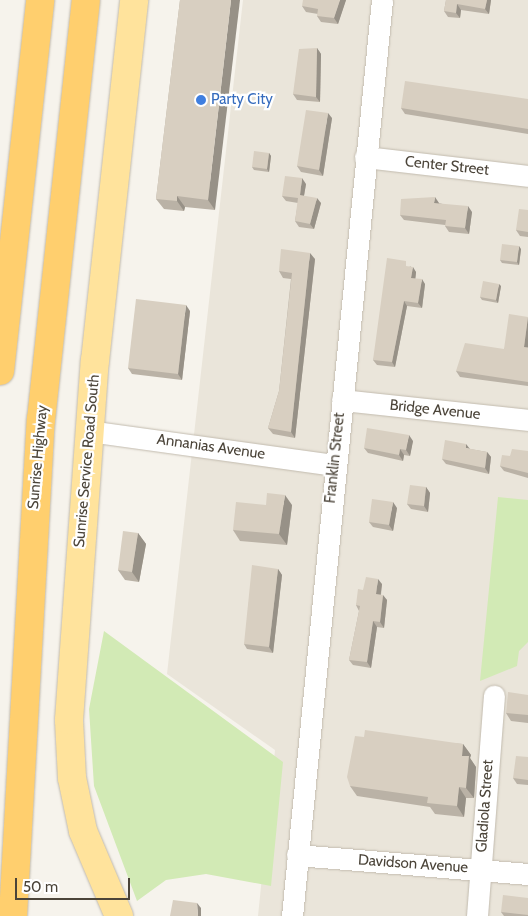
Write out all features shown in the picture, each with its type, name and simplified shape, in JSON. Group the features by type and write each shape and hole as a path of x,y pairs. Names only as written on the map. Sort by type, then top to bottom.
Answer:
{"highway":[{"path":"0,371 40,0"},
{"name":"Sunrise Highway","path":"13,916 38,457 86,0"}],"main road":[{"name":"Sunrise Service Road South","path":"119,916 84,831 69,748 89,431 134,0"}],"street":[{"name":"Franklin Street","path":"292,916 334,464 382,0"},
{"name":"Center Street","path":"365,157 528,176"},
{"name":"Bridge Avenue","path":"342,400 528,420"},
{"name":"Annanias Avenue","path":"89,431 334,464"},
{"name":"Gladiola Street","path":"477,916 494,696"},
{"name":"Davidson Avenue","path":"298,855 528,874"}],"shaded area":[{"path":"243,0 528,0 528,916 258,916 275,750 167,674"}],"green space":[{"path":"498,497 528,500 528,642 519,651 517,666 480,681"},
{"path":"104,631 283,762 271,886 206,874 166,880 137,901 94,786 89,709"}],"building":[{"path":"180,0 231,0 208,200 177,196 177,201 156,199"},
{"path":"303,0 340,0 334,18 317,16 318,9 302,6"},
{"path":"446,0 487,0 485,9 457,4 456,13 444,11"},
{"path":"317,48 316,97 293,94 299,49"},
{"path":"405,81 528,99 528,129 401,108"},
{"path":"306,110 328,113 319,170 297,166"},
{"path":"254,151 269,153 267,169 252,167"},
{"path":"285,176 302,178 300,195 317,198 310,224 295,221 298,198 282,196"},
{"path":"435,197 434,203 468,206 465,228 445,226 446,220 400,215 401,199"},
{"path":"519,209 528,210 528,232 516,230"},
{"path":"502,244 519,246 517,262 500,260"},
{"path":"281,249 310,253 291,432 268,428 279,391 292,273 279,271"},
{"path":"387,258 406,261 406,266 413,267 411,278 422,279 418,303 404,301 392,362 373,360"},
{"path":"483,281 499,284 496,300 480,297"},
{"path":"136,299 186,305 178,374 128,368"},
{"path":"509,314 528,317 524,347 528,348 528,382 456,371 465,343 504,349"},
{"path":"367,428 409,435 406,450 400,449 399,455 364,448"},
{"path":"445,440 466,444 466,448 487,452 485,468 442,459"},
{"path":"512,449 528,451 528,473 500,466 502,455 510,456"},
{"path":"410,485 426,487 424,506 407,504"},
{"path":"267,493 285,495 279,534 233,530 236,502 266,505"},
{"path":"372,499 393,502 389,525 369,522"},
{"path":"123,531 138,533 132,572 118,570"},
{"path":"252,565 278,569 269,647 244,644"},
{"path":"366,577 378,579 376,594 383,595 380,622 373,621 367,662 349,660 360,606 356,605 358,589 363,590"},
{"path":"508,692 528,695 528,715 506,713"},
{"path":"365,730 463,744 462,756 469,756 466,788 459,787 457,806 427,803 428,797 350,786 347,777 355,736 364,737"},
{"path":"516,756 528,757 528,780 513,778"},
{"path":"503,895 528,898 528,915 501,912"},
{"path":"173,900 197,903 198,916 170,916"}],"place":[{"name":"Party City","path":"201,100"}]}
